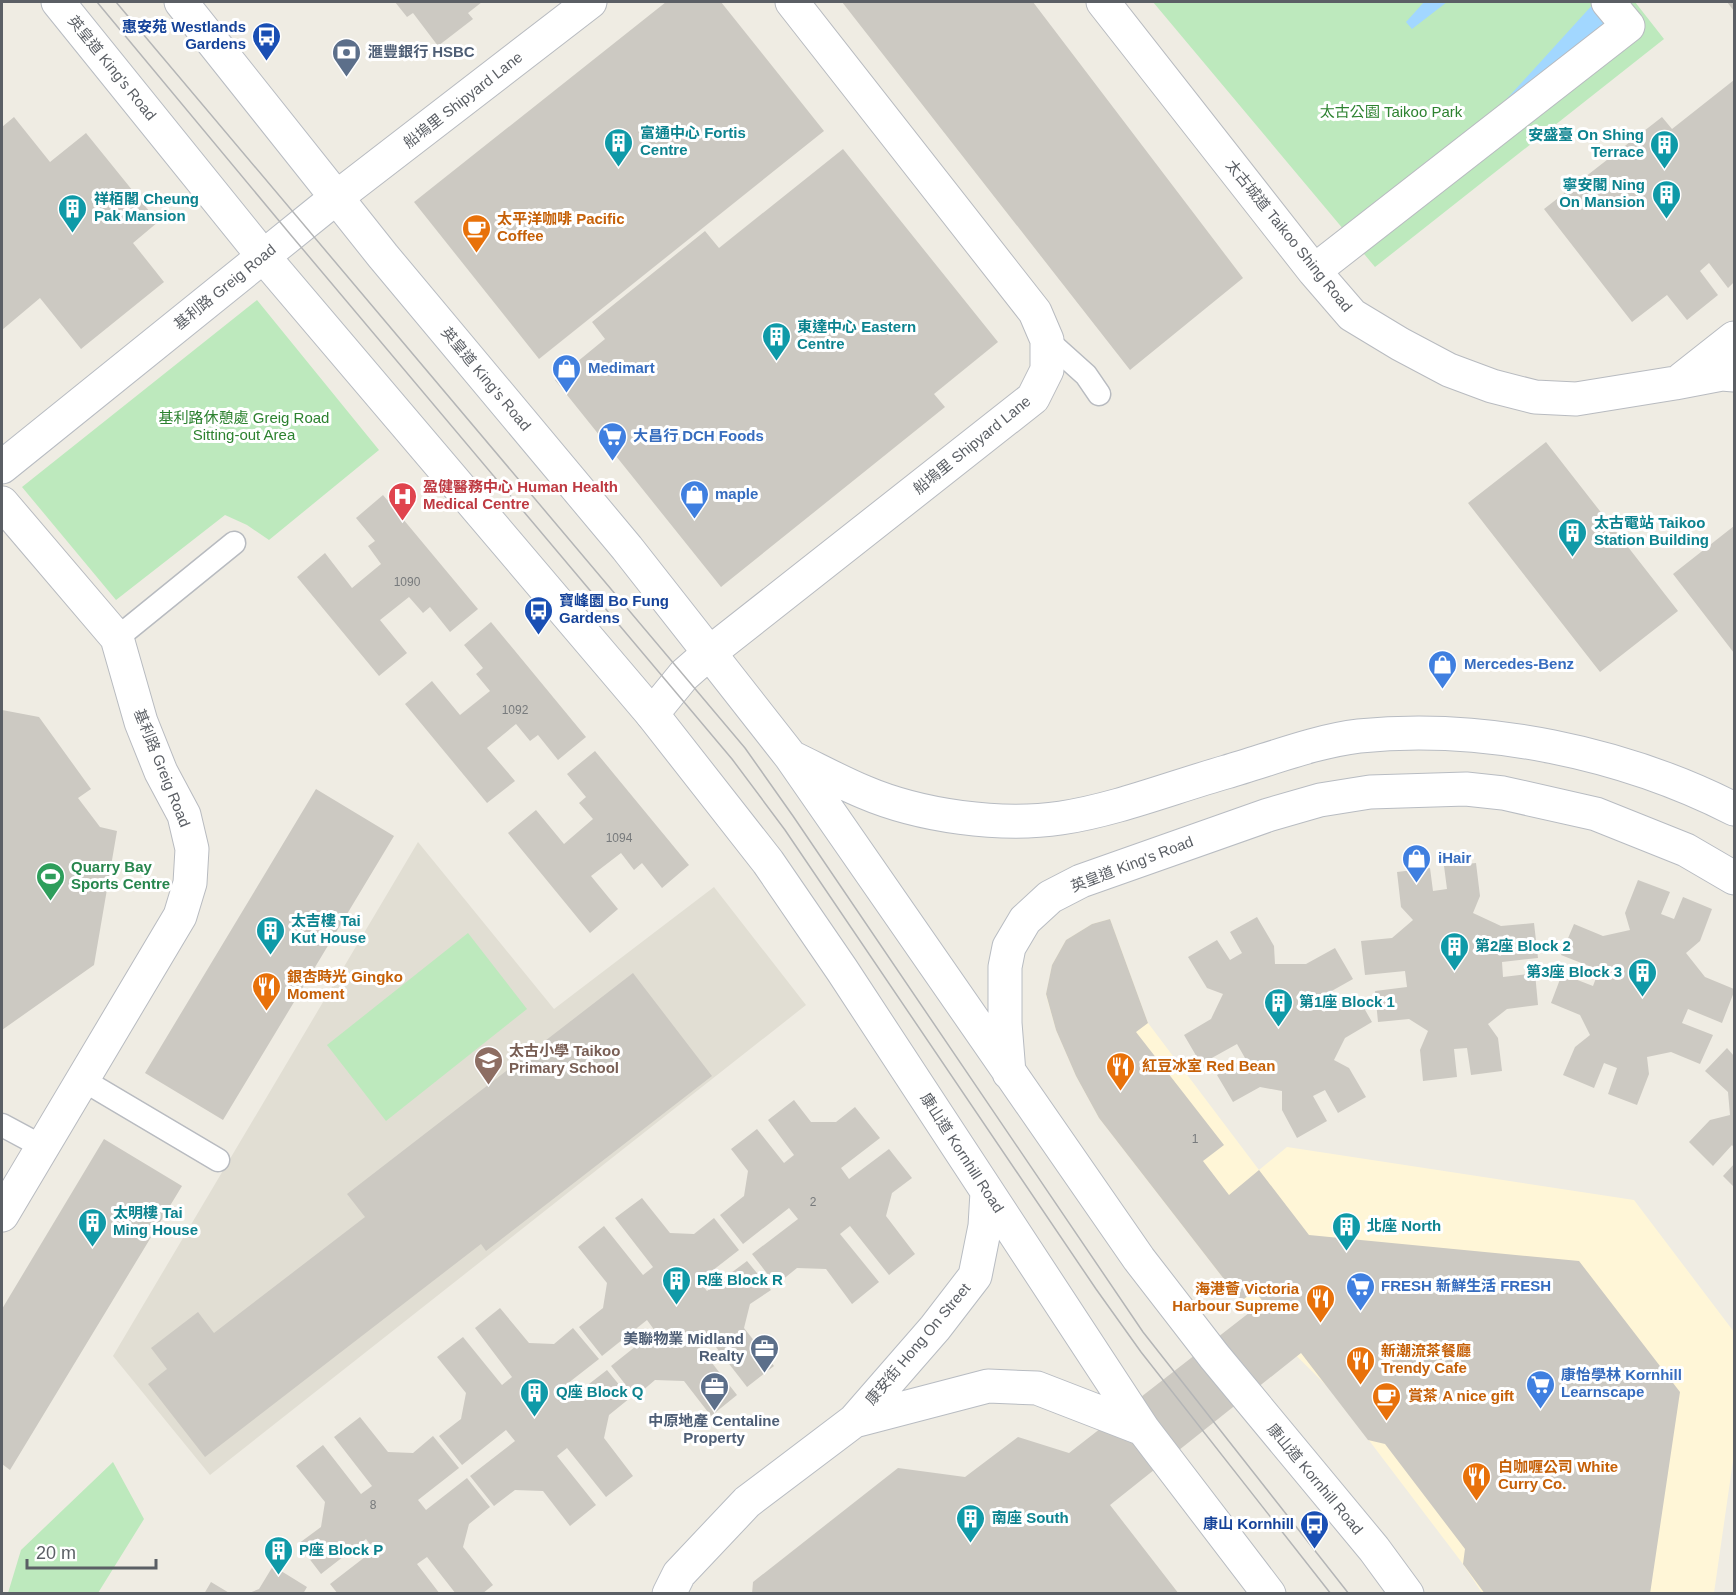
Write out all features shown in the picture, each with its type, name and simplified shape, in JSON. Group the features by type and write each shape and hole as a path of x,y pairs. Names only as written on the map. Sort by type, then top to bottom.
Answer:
{"street":[{"name":"英皇道 King's Road","path":"58,2 263,256 652,714"},
{"name":"英皇道 King's Road","path":"181,2 337,197 627,548 791,757 1009,1075"},
{"name":"船塢里 Shipyard Lane","path":"337,197 590,2"},
{"name":"船塢里 Shipyard Lane","path":"652,714 684,675 708,654 1033,398 1047,370 1047,340 1035,312 792,2"},
{"name":"太古城道 Taikoo Shing Road","path":"1103,2 1314,271 1352,315 1400,344 1449,370 1492,386 1535,397 1576,399 1722,374 1734,375"},
{"path":"1314,271 1628,26 1608,2"},
{"name":"基利路 Greig Road","path":"2,467 337,197"},
{"name":"太古城道 Taikoo Shing Road","path":"1675,383 1734,338"},
{"name":"基利路 Greig Road","path":"2,503 117,638 141,722 161,772 184,815 192,849 190,884 180,916 3,1211"},
{"name":"康山道 Kornhill Road","path":"652,714 768,862 842,970 1143,1429 1269,1593"},
{"name":"英皇道 King's Road","path":"791,757 865,792 925,810 987,819 1039,820 1090,812 1302,749 1357,736 1464,734 1528,742 1619,764 1701,793 1734,809"},
{"name":"英皇道 King's Road","path":"1009,1075 1005,1023 1005,967 1009,947 1026,920 1050,897 1081,881 1268,814 1320,800 1370,792 1466,789 1503,793 1596,814 1686,850 1734,878"},
{"name":"康山道 Kornhill Road","path":"1009,1075 1120,1233 1180,1313 1407,1593"},
{"name":"康安街 Hong On Street","path":"669,1593 680,1574 747,1502 854,1421 935,1328 975,1276 985,1226 987,1192"},
{"name":"康安街 Hong On Street","path":"854,1421 988,1386 1037,1388 1143,1429"}],"lane":[{"path":"1047,340 1086,375 1099,394"},
{"path":"117,638 234,543"},
{"path":"83,1080 218,1161"},
{"path":"2,1125 43,1147"}],"shaded area":[{"name":"太古小學 Taikoo Primary School","path":"418,842 554,1009 714,887 806,1005 210,1475 113,1356"},
{"name":"北座 North","path":"1110,919 1148,1023 1259,1170 1287,1147 1634,1200 1734,1332 1734,1454 1714,1593 1482,1593 1463,1564 1330,1389 1241,1301 1099,1118 1076,1076 1056,1030 1046,995 1052,965 1066,940 1092,924"}],"green space":[{"name":"太古公園 Taikoo Park","path":"1153,2 1635,2 1664,39 1375,267"},
{"name":"基利路休憩處 Greig Road Sitting-out Area","path":"257,300 379,450 269,540 247,525 225,515 116,600 22,487"},
{"path":"468,933 527,1009 386,1121 327,1045"},
{"path":"113,1462 144,1519 98,1593 8,1593 21,1550"}],"water":[{"path":"1424,2 1447,2 1412,29 1406,22"},
{"path":"1595,2 1618,30 1492,115"}],"building":[{"path":"395,2 482,2 468,13 473,19 438,46 413,13 407,17"},
{"name":"富通中心 Fortis Centre","path":"666,2 721,2 824,131 539,359 414,202"},
{"path":"842,2 1033,2 1243,278 1130,370"},
{"path":"1727,2 1734,2 1734,11"},
{"name":"安盛臺 On Shing Terrace","path":"1734,80 1734,282 1728,288 1709,263 1700,271 1718,295 1687,320 1667,295 1632,322 1544,209 1662,117 1672,129"},
{"name":"祥栢閣 Cheung Pak Mansion","path":"14,117 50,162 86,133 158,222 133,243 164,282 81,349 40,298 2,330 2,127"},
{"name":"東達中心 Eastern Centre","path":"843,149 998,342 934,394 945,407 721,587 555,380 605,339 592,322 705,231 719,248"},
{"name":"太古電站 Taikoo Station Building","path":"1546,442 1678,611 1600,672 1468,503"},
{"path":"383,495 478,609 450,632 430,607 423,613 409,597 380,620 407,653 379,676 297,577 325,553 352,588 381,564 368,546 375,541 356,518"},
{"path":"1734,526 1734,653 1673,574"},
{"path":"491,622 586,737 558,760 538,735 530,741 516,724 487,748 515,781 487,803 405,704 432,681 460,715 490,691 476,674 483,668 464,645"},
{"name":"Quarry Bay Sports Centre","path":"2,710 39,717 91,789 78,798 100,827 117,831 94,965 2,1030"},
{"path":"595,751 689,865 662,888 642,863 634,870 621,853 591,876 618,909 590,933 508,833 536,810 564,844 593,819 579,803 586,797 567,774"},
{"name":"太吉樓 Tai Kut House","path":"316,789 394,836 223,1120 145,1073"},
{"name":"第2座 Block 2","path":"1476,863 1480,896 1473,913 1501,926 1534,923 1538,958 1502,962 1503,977 1535,973 1538,1005 1507,1009 1488,1024 1498,1038 1502,1071 1471,1075 1467,1048 1454,1049 1457,1077 1423,1081 1420,1050 1428,1031 1409,1019 1378,1022 1375,991 1407,987 1405,971 1365,975 1361,941 1392,938 1413,920 1401,907 1397,872 1430,868 1433,891 1447,889 1444,866"},
{"name":"第3座 Block 3","path":"1638,880 1670,892 1661,914 1674,919 1683,897 1712,909 1700,941 1686,953 1705,977 1734,989 1734,992 1722,1023 1688,1009 1682,1023 1713,1035 1700,1064 1671,1052 1647,1057 1649,1074 1637,1105 1608,1094 1617,1068 1604,1063 1594,1088 1563,1075 1575,1047 1590,1035 1580,1015 1551,1003 1562,974 1593,986 1599,970 1561,955 1574,924 1603,936 1630,930 1625,913"},
{"name":"第1座 Block 1","path":"1257,917 1274,946 1275,964 1306,964 1335,948 1353,979 1321,997 1328,1010 1356,994 1372,1022 1345,1038 1334,1060 1349,1068 1366,1097 1338,1113 1325,1090 1313,1096 1327,1121 1297,1138 1282,1110 1282,1091 1260,1087 1233,1102 1217,1075 1245,1058 1237,1044 1201,1064 1184,1035 1211,1019 1223,994 1207,988 1188,957 1217,940 1230,960 1242,953 1230,932"},
{"name":"北座 North","path":"1110,919 1148,1023 1136,1032 1224,1145 1203,1161 1229,1195 1259,1170 1309,1235 1579,1261 1680,1392 1650,1594 1485,1594 1463,1564 1465,1549 1385,1444 1368,1440 1301,1353 1110,1505 1179,1594 752,1594 753,1582 898,1468 965,1477 1018,1437 1069,1453 1263,1302 1255,1291 1241,1301 1099,1118 1076,1076 1056,1030 1046,994 1052,965 1066,940 1092,924"},
{"path":"633,973 712,1076 486,1251 481,1244 205,1457 148,1384 167,1369 151,1348 198,1312 214,1333 365,1217 347,1194"},
{"path":"1727,1048 1734,1056 1734,1148 1732,1145 1713,1166 1689,1142 1710,1120 1730,1115 1728,1092 1705,1071"},
{"name":"R座 Block R","path":"794,1100 811,1122 836,1122 855,1107 880,1138 841,1168 849,1179 889,1149 912,1178 892,1193 886,1216 915,1254 889,1275 850,1226 840,1234 879,1282 852,1304 826,1269 797,1268 776,1285 752,1254 798,1219 789,1208 743,1244 720,1215 744,1196 748,1171 731,1149 757,1129 784,1163 794,1155 768,1120"},
{"name":"太明樓 Tai Ming House","path":"104,1139 182,1186 10,1470 2,1464 2,1309"},
{"path":"1734,1164 1734,1187 1723,1176"},
{"name":"R座 Block R","path":"642,1198 670,1233 694,1234 714,1218 739,1250 699,1281 707,1291 747,1261 771,1290 750,1304 744,1328 774,1366 747,1387 709,1338 698,1345 737,1395 711,1416 684,1381 655,1380 635,1397 611,1366 655,1331 647,1320 602,1356 579,1327 603,1308 607,1283 578,1247 604,1226 643,1275 653,1267 615,1218"},
{"name":"Q座 Block Q","path":"500,1308 529,1343 554,1344 573,1328 599,1359 558,1391 567,1401 607,1370 630,1398 609,1415 604,1438 633,1476 606,1497 567,1448 557,1456 596,1505 570,1526 543,1491 515,1490 494,1506 470,1476 515,1441 506,1430 462,1465 439,1436 461,1419 466,1393 437,1357 463,1337 502,1385 512,1377 475,1328"},
{"path":"360,1417 388,1452 413,1453 433,1436 459,1468 418,1500 426,1510 467,1478 490,1507 469,1524 463,1547 493,1585 482,1594 456,1594 427,1557 417,1564 440,1594 338,1594 330,1584 374,1550 366,1539 321,1574 298,1544 321,1527 325,1502 296,1466 323,1445 361,1494 372,1486 334,1437"},
{"name":"P座 Block P","path":"273,1566 307,1587 303,1594 247,1594 259,1589"},
{"path":"211,1582 231,1594 204,1594"}],"tram line":[{"path":"97,2 732,759 785,830 1141,1352 1331,1594"},
{"path":"116,2 745,748 1143,1332 1349,1594"}],"place":[{"name":"惠安苑 Westlands Gardens","path":"267,62"},
{"name":"滙豐銀行 HSBC","path":"347,78"},
{"name":"富通中心 Fortis Centre","path":"619,168"},
{"name":"安盛臺 On Shing Terrace","path":"1665,170"},
{"name":"寧安閣 Ning On Mansion","path":"1666,220"},
{"name":"祥栢閣 Cheung Pak Mansion","path":"73,234"},
{"name":"太平洋咖啡 Pacific Coffee","path":"476,254"},
{"name":"東達中心 Eastern Centre","path":"776,362"},
{"name":"Medimart","path":"567,394"},
{"name":"大昌行 DCH Foods","path":"612,462"},
{"name":"maple","path":"694,520"},
{"name":"盈健醫務中心 Human Health Medical Centre","path":"402,522"},
{"name":"太古電站 Taikoo Station Building","path":"1573,558"},
{"name":"寶峰園 Bo Fung Gardens","path":"538,636"},
{"name":"Mercedes-Benz","path":"1443,690"},
{"name":"iHair","path":"1417,884"},
{"name":"Quarry Bay Sports Centre","path":"50,902"},
{"name":"太吉樓 Tai Kut House","path":"270,956"},
{"name":"第2座 Block 2","path":"1454,972"},
{"name":"第3座 Block 3","path":"1643,998"},
{"name":"銀杏時光 Gingko Moment","path":"266,1012"},
{"name":"第1座 Block 1","path":"1278,1028"},
{"name":"太古小學 Taikoo Primary School","path":"488,1086"},
{"name":"紅豆冰室 Red Bean","path":"1121,1092"},
{"name":"太明樓 Tai Ming House","path":"92,1248"},
{"name":"北座 North","path":"1346,1252"},
{"name":"R座 Block R","path":"676,1306"},
{"name":"FRESH 新鮮生活 FRESH","path":"1360,1312"},
{"name":"海港薈 Victoria Harbour Supreme","path":"1320,1324"},
{"name":"美聯物業 Midland Realty","path":"765,1374"},
{"name":"新潮流茶餐廳 Trendy Cafe","path":"1360,1386"},
{"name":"康怡學林 Kornhill Learnscape","path":"1540,1410"},
{"name":"中原地產 Centaline Property","path":"714,1412"},
{"name":"Q座 Block Q","path":"535,1418"},
{"name":"賞茶 A nice gift","path":"1387,1422"},
{"name":"白咖喱公司 White Curry Co.","path":"1477,1502"},
{"name":"南座 South","path":"971,1544"},
{"name":"康山 Kornhill","path":"1315,1550"},
{"name":"P座 Block P","path":"278,1576"}]}
